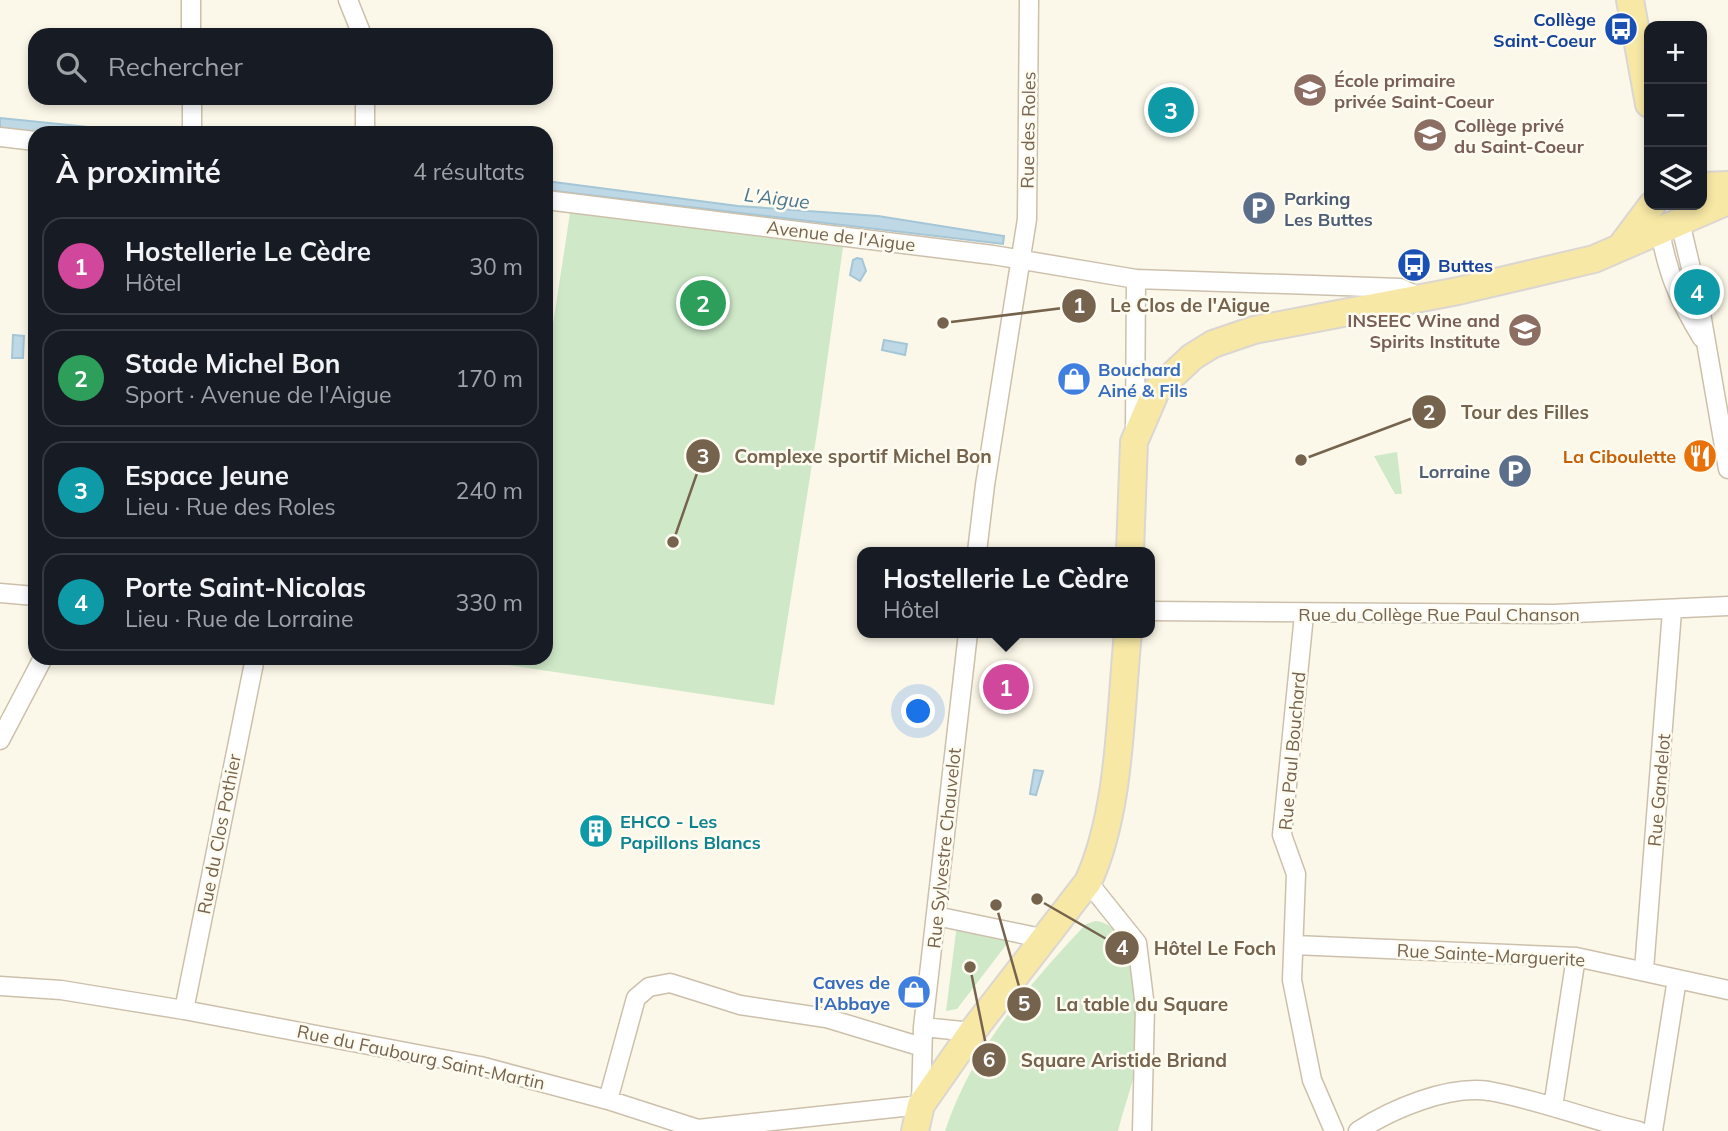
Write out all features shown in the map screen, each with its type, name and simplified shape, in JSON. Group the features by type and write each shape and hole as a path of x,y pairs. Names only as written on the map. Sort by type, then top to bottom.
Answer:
{"main road":[{"path":"1630,0 1645,84"},
{"path":"1707,186 1728,186"},
{"path":"1130,547 1135,442 1149,402 1164,381 1192,357 1232,337 1570,266 1616,251 1672,220 1728,201"},
{"path":"1616,251 1649,210"},
{"path":"915,1131 921,1105 972,1032 1088,882 1109,821 1127,638"}],"street":[{"path":"191,0 191,28"},
{"path":"348,0 359,28"},
{"name":"Rue des Roles","path":"1021,260 1027,219 1029,0"},
{"path":"192,105 192,126"},
{"path":"365,105 365,126"},
{"path":"0,137 28,140"},
{"name":"Avenue de l'Aigue","path":"553,201 1021,260 1136,279 1400,288 1422,298"},
{"path":"1672,220 1697,293 1725,423 1728,469"},
{"path":"1672,220 1677,297 1707,346"},
{"path":"978,547 1013,294 1021,260"},
{"path":"1135,442 1136,279"},
{"path":"1135,364 1164,381"},
{"path":"0,593 28,595"},
{"name":"Rue du Collège Rue Paul Chanson","path":"1155,611 1304,615 1672,611 1728,606"},
{"name":"Rue Gandelot","path":"1644,970 1672,611"},
{"name":"Rue Paul Bouchard","path":"1304,615 1282,835 1296,874 1292,980 1312,1080 1334,1131"},
{"name":"Rue Sylvestre Chauvelot","path":"921,1105 923,1027 967,638"},
{"path":"0,740 39,665"},
{"name":"Rue du Clos Pothier","path":"184,1010 254,665"},
{"path":"1088,882 1137,943 1145,1007 1142,1131"},
{"path":"936,916 1046,939"},
{"name":"Rue Sainte-Marguerite","path":"1294,945 1576,957 1728,990"},
{"path":"1553,1107 1576,957"},
{"path":"1653,1131 1677,979"},
{"path":"608,1100 636,999 649,987 670,983 740,1006 826,1018 922,1047"},
{"name":"Rue du Faubourg Saint-Martin","path":"0,986 61,990 184,1010 480,1066 608,1100 697,1130 921,1105"},
{"path":"923,1027 972,1032"},
{"path":"1358,1131 1380,1117 1434,1096 1487,1091 1632,1130"}],"green space":[{"path":"570,213 843,247 774,705 508,665 553,665 553,324"},
{"path":"1397,452 1402,494 1395,494 1374,456"},
{"path":"1095,921 1108,925 1119,936 1127,952 1137,991 1139,1053 1118,1131 945,1131 970,1073 1004,1020 1064,947 1086,924"},
{"path":"957,924 1013,936 957,1009 946,1011"}],"water":[{"path":"0,118 78,126 28,126 28,131 0,128"},
{"path":"553,182 738,206 878,216 1004,236 1003,244 553,191"},
{"path":"862,259 866,271 860,281 850,275 853,260"},
{"path":"13,335 24,336 23,358 12,358"},
{"path":"884,340 907,344 905,355 882,350"},
{"path":"1034,770 1043,771 1036,795 1030,794"}],"place":[{"name":"Collège Saint-Coeur","path":"1621,29"},
{"name":"École primaire privée Saint-Coeur","path":"1310,90"},
{"name":"Espace Jeune","path":"1171,110"},
{"name":"Collège privé du Saint-Coeur","path":"1430,135"},
{"name":"Parking Les Buttes","path":"1259,208"},
{"name":"Buttes","path":"1414,265"},
{"name":"Porte Saint-Nicolas","path":"1697,292"},
{"name":"Stade Michel Bon","path":"703,303"},
{"name":"Le Clos de l'Aigue","path":"943,323"},
{"name":"INSEEC Wine and Spirits Institute","path":"1525,330"},
{"name":"Bouchard Ainé & Fils","path":"1074,379"},
{"name":"La Ciboulette","path":"1700,456"},
{"name":"Tour des Filles","path":"1301,460"},
{"name":"Lorraine","path":"1515,471"},
{"name":"Complexe sportif Michel Bon","path":"673,542"},
{"name":"Hostellerie Le Cèdre","path":"1006,687"},
{"name":"EHCO - Les Papillons Blancs","path":"596,831"},
{"name":"Hôtel Le Foch","path":"1037,899"},
{"name":"La table du Square","path":"996,905"},
{"name":"Square Aristide Briand","path":"970,967"},
{"name":"Caves de l'Abbaye","path":"914,992"}],"water label":[{"name":"L'Aigue","path":"777,198"}]}
